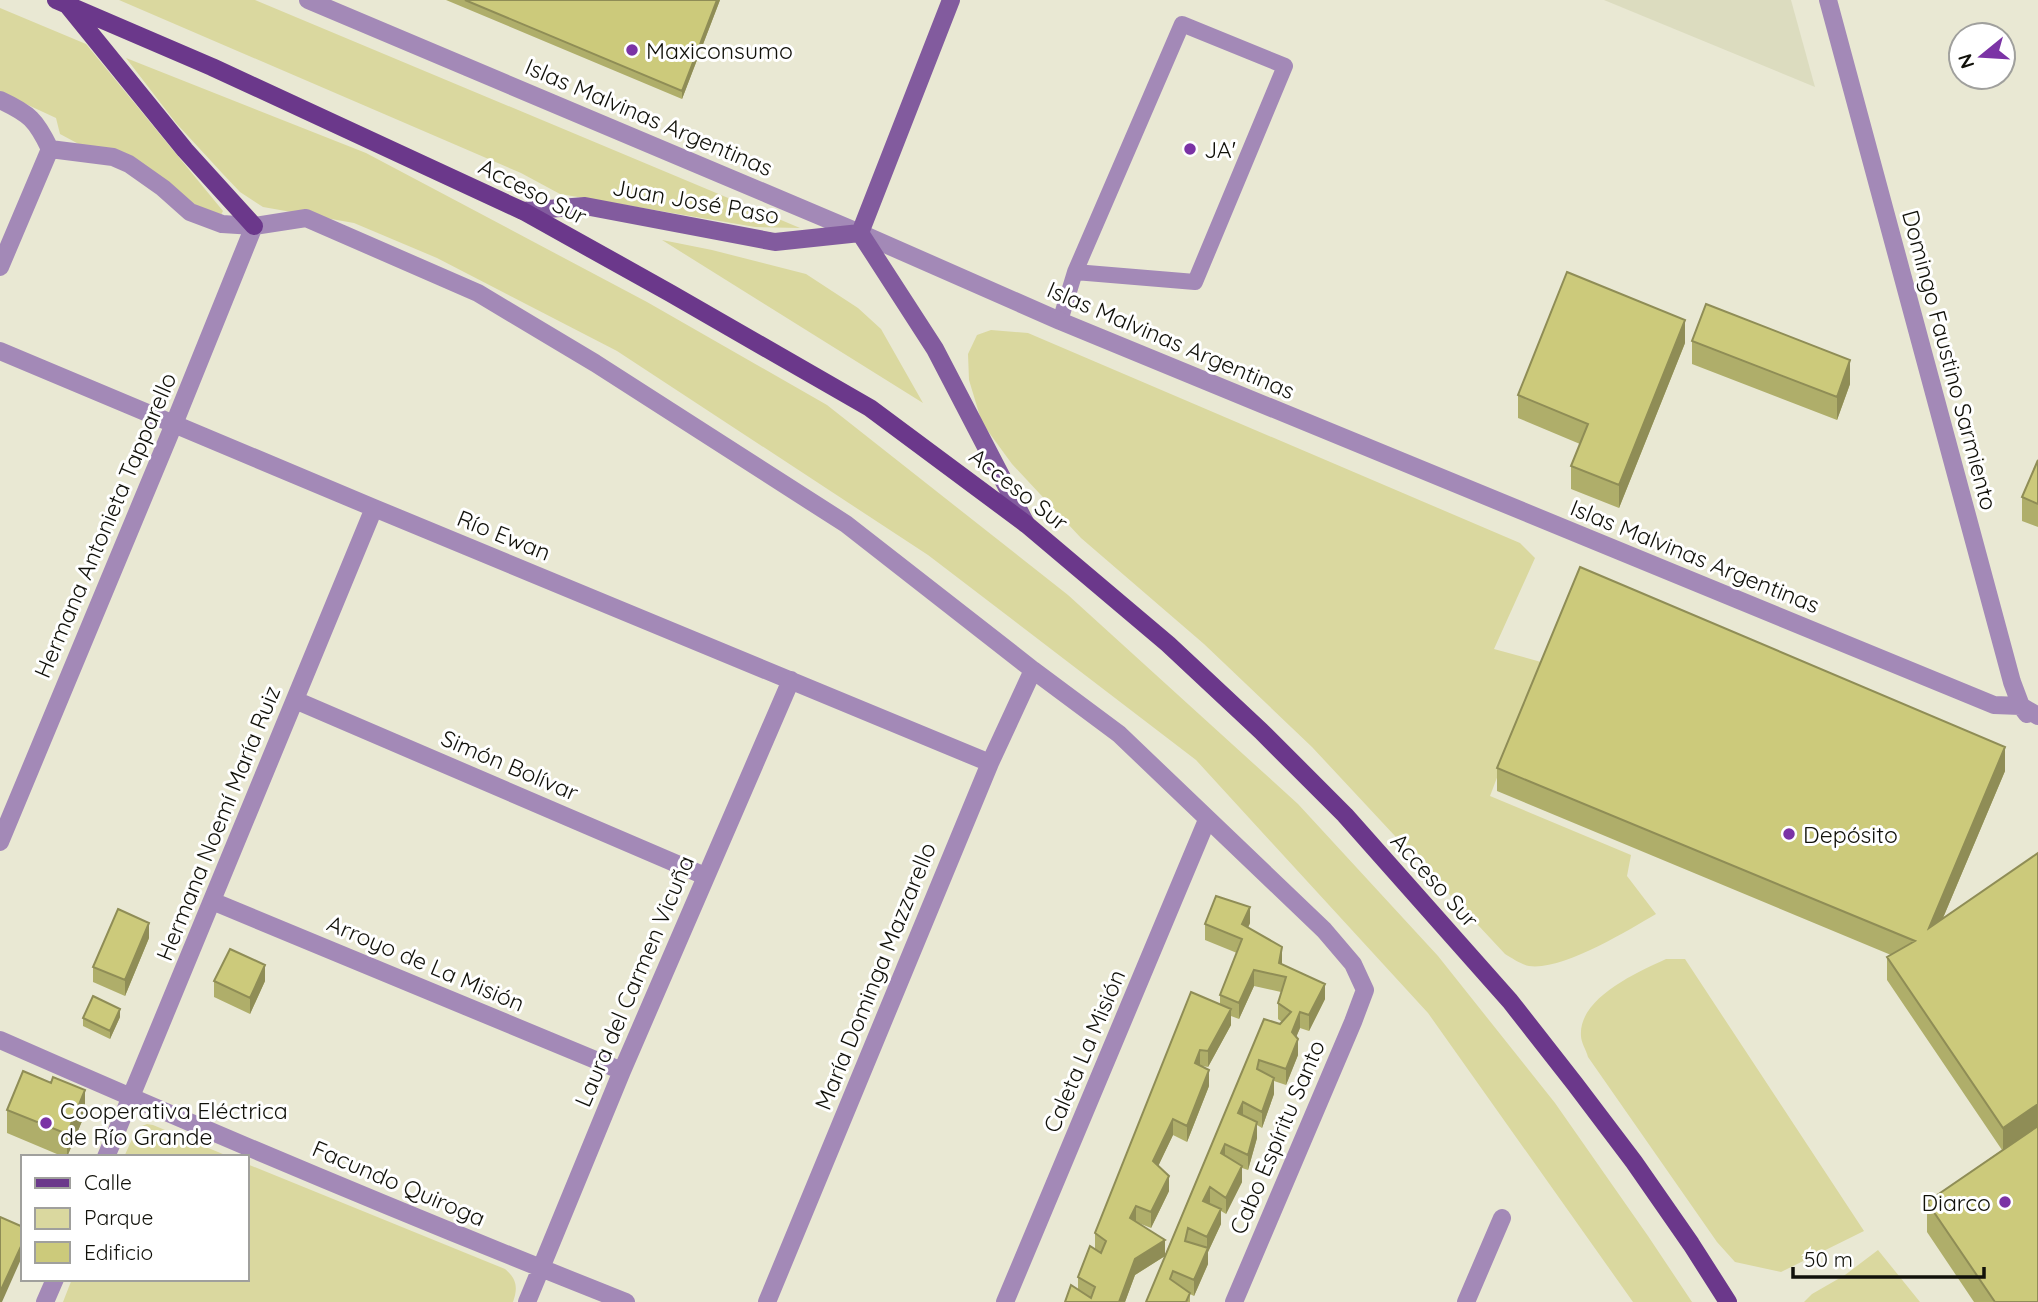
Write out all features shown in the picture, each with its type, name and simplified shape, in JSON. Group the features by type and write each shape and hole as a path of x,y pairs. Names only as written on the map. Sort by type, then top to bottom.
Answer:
{"main road":[{"name":"Acceso Sur","path":"61,2 212,67 523,211 870,408 1026,524 1168,644 1261,731 1363,835 1510,1001 1575,1084 1634,1162 1728,1302"},
{"path":"61,2 185,150 254,226"}],"street":[{"name":"Islas Malvinas Argentinas","path":"308,0 860,233 1060,321 1994,705 2021,706"},
{"path":"951,0 860,233 935,349 1026,524"},
{"name":"Domingo Faustino Sarmiento","path":"1828,0 2012,682 2021,706 2038,727"},
{"path":"0,100 17,108 38,124 50,149 0,267"},
{"path":"50,149 113,158 129,164 163,188 190,212 222,225 254,226 306,218 478,293 595,363 846,524 1119,734 1207,820"},
{"name":"Juan José Paso","path":"523,211 585,206 775,242 860,233"},
{"name":"Hermana Antonieta Tapparello","path":"0,842 254,226"},
{"name":"Río Ewan","path":"0,351 990,763"},
{"name":"Hermana Noemí María Ruiz","path":"107,1155 374,508"},
{"name":"María Dominga Mazzarello","path":"767,1302 990,763 1033,670"},
{"name":"Laura del Carmen Vicuña","path":"527,1302 622,1071 791,680"},
{"name":"Simón Bolívar","path":"295,700 705,876"},
{"path":"2021,706 2038,716"},
{"name":"Cabo Espíritu Santo","path":"1207,820 1324,930 1353,964 1364,990 1353,1022 1234,1302"},
{"name":"Caleta La Misión","path":"1005,1302 1207,820"},
{"name":"Arroyo de La Misión","path":"212,901 622,1071"},
{"name":"Facundo Quiroga","path":"0,1040 131,1098 626,1302"},
{"path":"1466,1302 1502,1218"},
{"path":"45,1302 54,1281"}],"lane":[{"path":"1060,321 1075,272 1182,24 1285,66 1195,282 1075,272"}],"shaded area":[{"path":"1604,0 1791,0 1815,87"}],"green space":[{"path":"119,0 255,0 800,228 755,227 560,194 521,173"},
{"path":"0,8 86,44 223,211 221,215 200,209 60,134 56,118 0,92"},
{"path":"126,58 366,153 647,302 827,405 1068,595 1298,804 1438,956 1555,1103 1692,1302 1633,1302 1428,1013 1196,760 928,555 617,351 437,258 354,223 263,207 240,192 176,123"},
{"path":"662,240 806,274 858,308 881,329 923,403"},
{"path":"991,330 1028,333 1520,543 1535,558 1494,649 1541,662 1490,796 1631,855 1627,876 1656,914 1594,948 1559,962 1529,966 1505,954 1312,747 1204,644 1081,538 1012,464 982,423 969,380 968,354 977,335"},
{"path":"1666,959 1685,959 1864,1231 1781,1272 1735,1262 1717,1242 1588,1057 1581,1038 1583,1022 1599,998 1626,979"},
{"path":"153,1125 225,1155 125,1155 137,1128"},
{"path":"248,1164 505,1269 512,1276 516,1292 513,1302 63,1302 71,1281 248,1281"},
{"path":"1878,1250 1920,1302 1804,1302 1812,1294 1845,1275"}],"building":[{"name":"Maxiconsumo","path":"465,0 717,0 682,91"},
{"path":"1567,272 1685,320 1619,485 1571,466 1588,424 1518,395"},
{"path":"1706,304 1850,360 1837,397 1692,341"},
{"path":"2038,460 2038,504 2022,497"},
{"name":"Depósito","path":"1580,567 2005,747 1929,928 2038,853 2038,1104 2003,1128 1887,957 1915,941 1497,768"},
{"path":"1216,896 1250,907 1242,924 1282,947 1279,963 1325,984 1309,1015 1300,1012 1292,1032 1298,1039 1286,1069 1259,1060 1257,1069 1274,1078 1262,1112 1243,1102 1238,1113 1257,1122 1248,1155 1225,1144 1221,1153 1242,1166 1226,1198 1210,1187 1203,1201 1221,1209 1207,1237 1188,1228 1185,1241 1208,1248 1194,1280 1173,1271 1170,1279 1190,1293 1186,1302 1146,1302 1264,1019 1280,1024 1291,1012 1278,1003 1286,977 1254,970 1239,1003 1220,995 1242,939 1205,924"},
{"path":"118,909 149,923 125,980 93,967"},
{"path":"230,949 265,965 250,998 214,981"},
{"path":"1191,992 1231,1009 1208,1051 1200,1050 1195,1063 1209,1070 1187,1126 1173,1119 1153,1161 1169,1176 1151,1212 1136,1206 1130,1218 1165,1240 1135,1259 1119,1302 1065,1302 1071,1285 1091,1298 1095,1287 1078,1277 1090,1246 1101,1253 1106,1241 1095,1233"},
{"path":"93,996 120,1009 110,1031 83,1018"},
{"path":"23,1071 51,1083 53,1077 85,1090 67,1134 7,1110"},
{"name":"Diarco","path":"2038,1126 2038,1302 1995,1302 1927,1202"},
{"path":"0,1217 21,1226 21,1246 0,1292"}],"place":[{"name":"Maxiconsumo","path":"632,50"},
{"name":"JA'","path":"1190,149"},
{"name":"Depósito","path":"1789,834"},
{"name":"Cooperativa Eléctrica de Río Grande","path":"46,1123"},
{"name":"Diarco","path":"2005,1202"}]}
